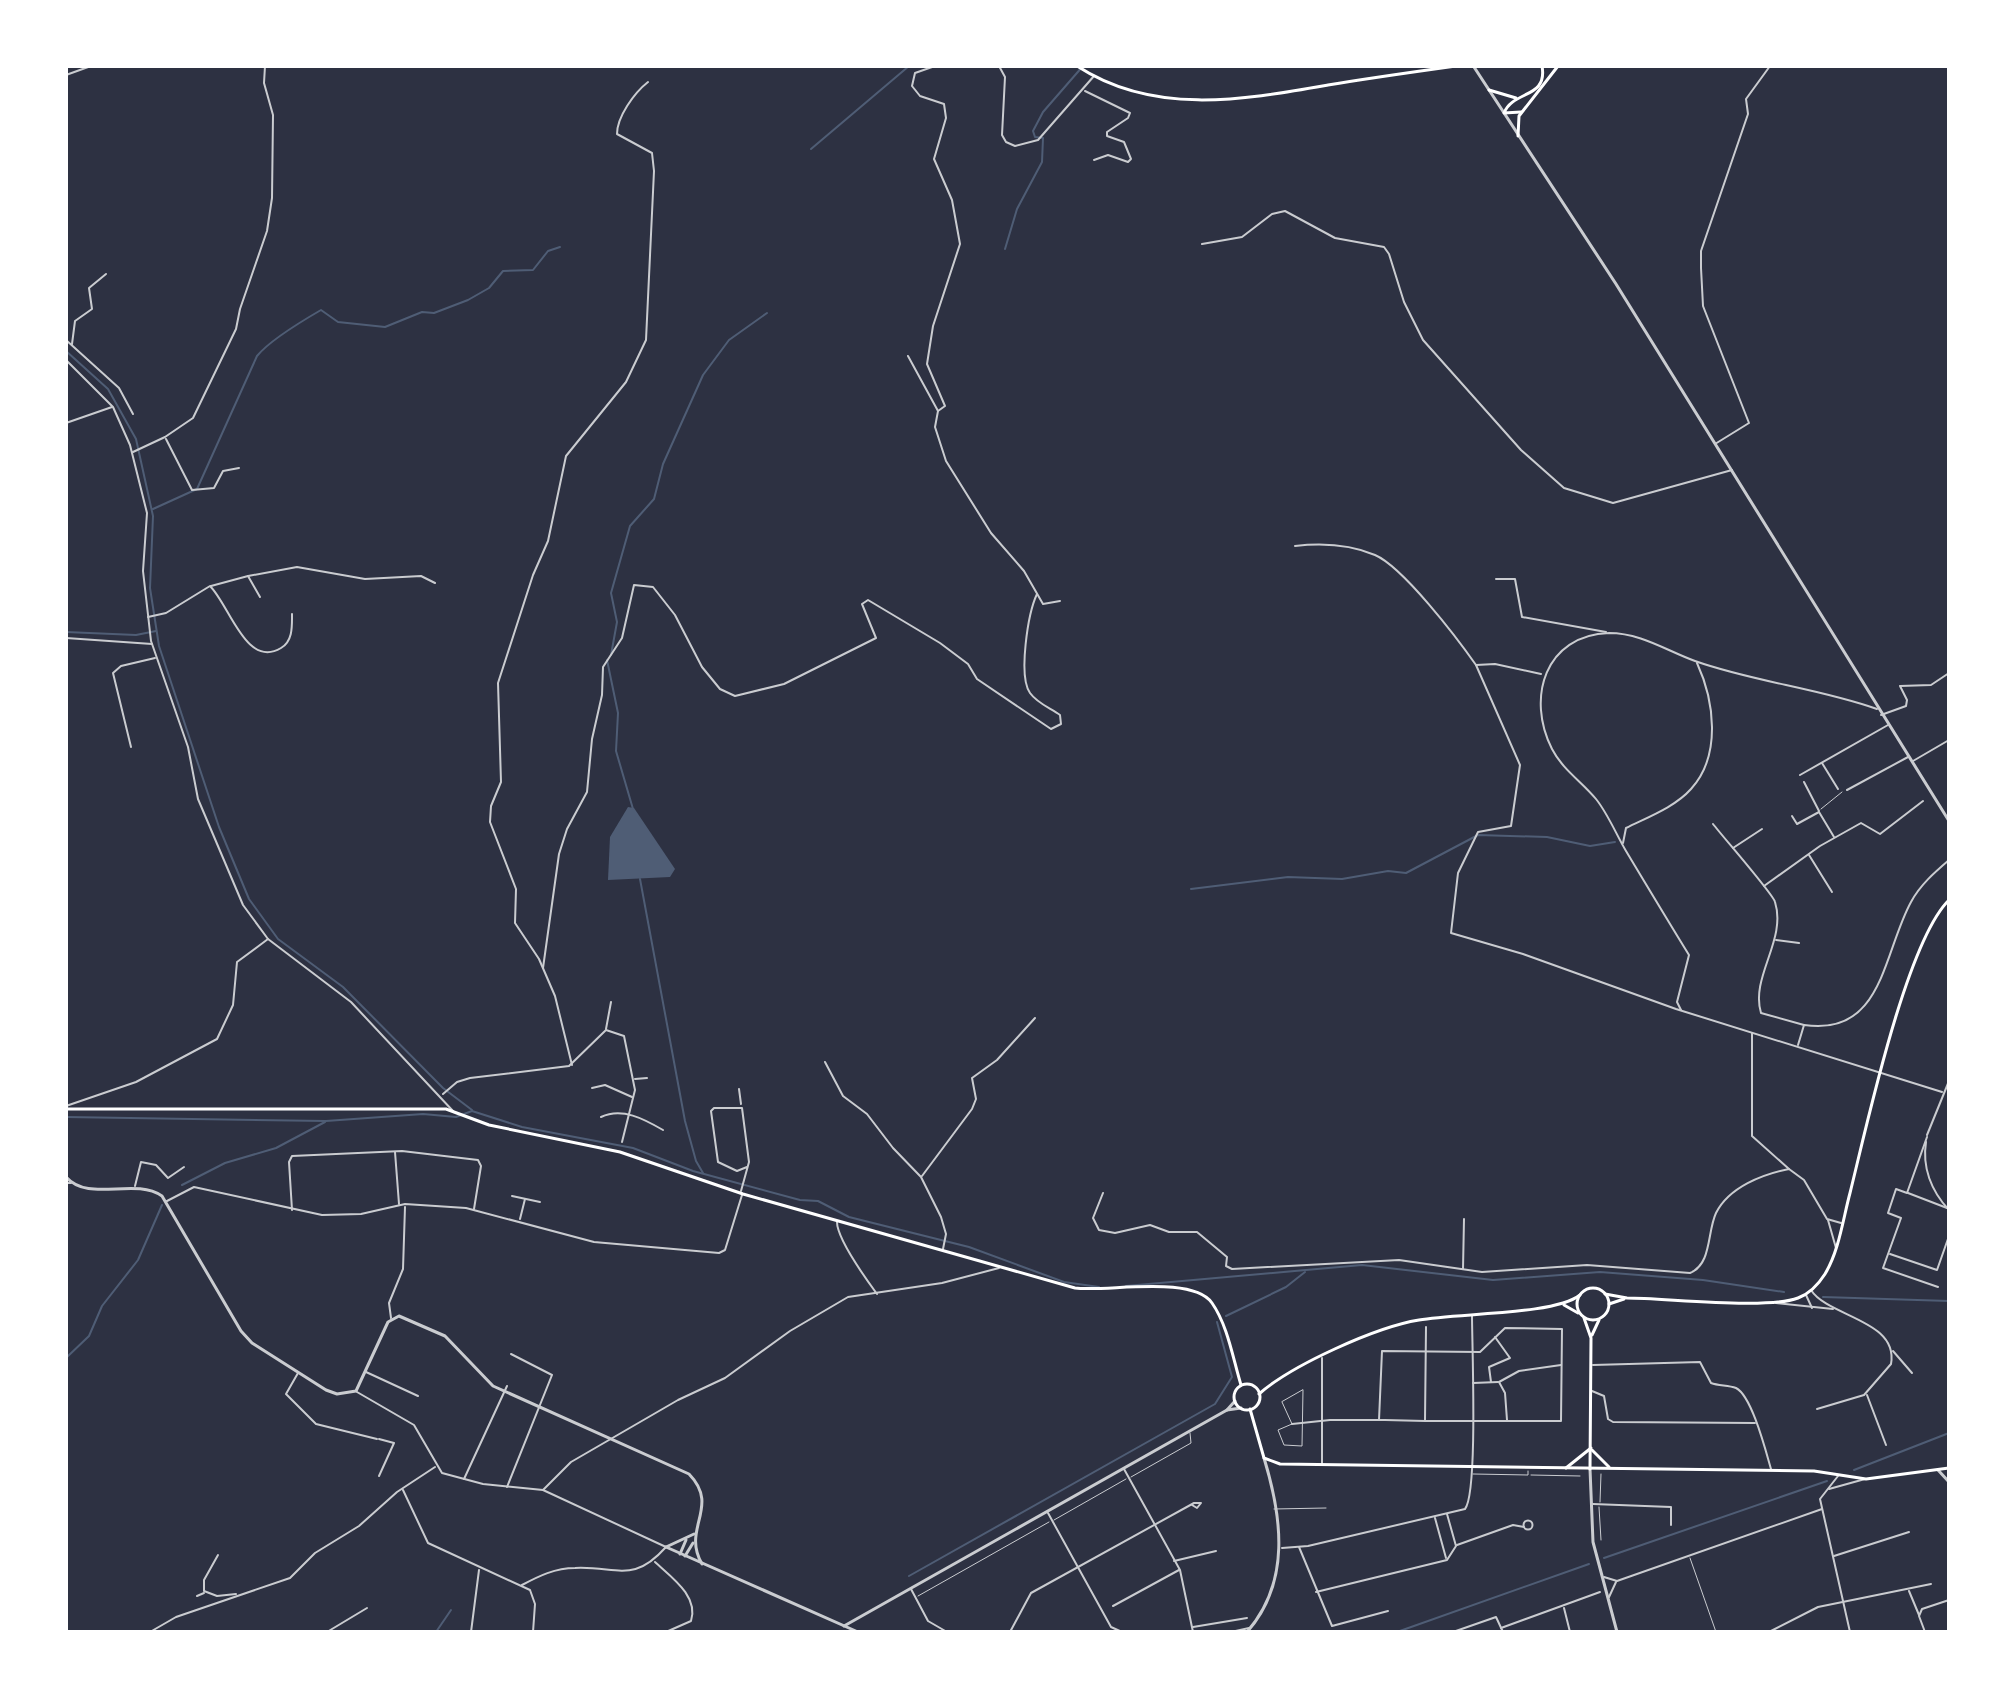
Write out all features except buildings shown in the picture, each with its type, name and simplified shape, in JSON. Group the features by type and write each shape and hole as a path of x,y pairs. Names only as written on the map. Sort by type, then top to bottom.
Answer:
{"main road":[{"path":"1077,66 1132,91 1171,100 1212,102 1456,66"},
{"path":"1504,113 1516,98 1538,89 1543,83 1542,66"},
{"path":"1518,136 1517,122 1521,112 1558,67"},
{"path":"1489,90 1516,98"},
{"path":"1504,113 1521,112"},
{"path":"1259,1394 1322,1358 1395,1325 1472,1313 1560,1305 1592,1288 1627,1298 1770,1303 1806,1294 1818,1283 1836,1248 1881,1071 1919,953 1931,926 1949,900"},
{"path":"66,1108 432,1106 467,1118 620,1152 741,1192 943,1247 1000,1268 1075,1288 1117,1291 1175,1287 1204,1295 1221,1319 1241,1385"},
{"path":"1605,1294 1609,1304"},
{"path":"1580,1295 1577,1304 1591,1338 1590,1469"},
{"path":"1591,1338 1609,1304 1627,1298"},
{"path":"1560,1305 1582,1316 1601,1318"},
{"path":"1249,1384 1257,1389 1259,1402 1250,1409 1241,1408 1235,1401 1234,1394 1241,1385 1249,1384"},
{"path":"1257,1389 1268,1387"},
{"path":"1250,1409 1264,1458 1280,1464 1771,1470 1866,1479 1949,1468"},
{"path":"1565,1469 1591,1448"},
{"path":"1591,1448 1603,1464 1612,1469"}],"street":[{"path":"66,75 91,66"},
{"path":"131,453 165,437 193,418 236,329 264,242 272,198 273,115 264,83 265,66"},
{"path":"935,66 915,73 912,86 920,96 944,104 946,118 934,159 952,200 960,234 954,265 928,345 927,364 945,406 938,411"},
{"path":"999,66 1005,77 1002,135 1006,142 1015,146 1038,140 1094,76"},
{"path":"1715,444 1749,423 1703,306 1701,251 1748,114 1746,99 1770,66"},
{"path":"1474,67 1732,470 1949,821"},
{"path":"572,1065 555,996 543,968 515,923 516,889 490,822 491,806 501,782 498,683 533,575 548,541 566,456 626,382 646,340 654,171 652,153 617,134 616,129 625,110 648,82"},
{"path":"1084,90 1130,113 1107,132 1107,136 1124,142 1131,159 1128,162 1108,155 1094,160"},
{"path":"1202,244 1205,241 1232,241 1272,214 1285,211 1335,238 1384,247 1404,302 1423,340 1521,450 1572,492 1613,503 1732,470"},
{"path":"72,345 75,321 92,309 89,288 106,274"},
{"path":"66,340 119,388 133,414"},
{"path":"908,356 938,411 935,427 946,461 991,533 1024,571 1043,604 1060,601"},
{"path":"66,360 113,407 131,453 147,513 143,571 152,644 188,747 198,799 247,914 268,939 351,1002 443,1094 454,1112"},
{"path":"66,423 113,407"},
{"path":"165,437 192,490 214,488 223,471 239,468"},
{"path":"1295,546 1328,544 1376,555 1443,622 1476,665 1520,765 1511,826 1478,832 1461,864 1451,933 1523,954 1681,1011 1942,1092"},
{"path":"148,617 160,614 210,586 297,567 365,579 421,576 435,583"},
{"path":"248,576 260,597"},
{"path":"1496,579 1515,579 1522,617 1666,646 1696,661 1877,709"},
{"path":"543,968 549,946 559,854 567,829 587,792 592,739 602,695 603,667 622,638 634,585 653,587 675,615 702,667 720,689 735,696 784,684 876,638 863,612 862,604 868,600 940,643 968,664 977,679 1051,729 1061,724 1060,715 1030,694 1025,680 1030,612 1037,594"},
{"path":"210,586 233,617 243,640 262,652 285,646 290,638 292,614"},
{"path":"1611,633 1581,639 1566,648 1543,674 1542,707 1552,748 1567,772 1594,797 1689,955 1677,1002 1681,1011"},
{"path":"66,638 152,644"},
{"path":"131,747 113,673 121,666 156,658"},
{"path":"1625,848 1622,837 1626,828 1668,807 1691,790 1706,761 1712,716 1710,693 1696,661"},
{"path":"1476,665 1495,664 1543,674"},
{"path":"1881,715 1906,706 1907,700 1900,686 1931,685 1949,673"},
{"path":"1800,775 1888,725"},
{"path":"1913,761 1949,740"},
{"path":"1847,790 1909,756"},
{"path":"1821,762 1838,789"},
{"path":"1804,782 1835,838"},
{"path":"1763,886 1808,854 1861,823 1880,834 1923,801"},
{"path":"1792,816 1797,824 1820,810"},
{"path":"1713,824 1775,900 1775,939 1759,1006 1761,1013 1804,1025 1829,1027 1842,1023 1869,1003 1911,900 1949,860"},
{"path":"1732,848 1762,829"},
{"path":"1808,854 1832,892"},
{"path":"66,1108 136,1082 217,1039 233,1005 237,962 268,939"},
{"path":"1775,939 1799,943"},
{"path":"443,1094 450,1087 470,1078 572,1065 606,1030 611,1002"},
{"path":"1666,1006 1677,1002"},
{"path":"921,1177 972,1109 976,1099 972,1078 997,1060 1035,1018"},
{"path":"1798,1046 1804,1025"},
{"path":"606,1030 624,1036 634,1080 620,1152"},
{"path":"1752,1032 1754,1140 1804,1180 1827,1219 1836,1248"},
{"path":"825,1062 843,1096 867,1114 921,1177 946,1235 943,1247"},
{"path":"634,1080 647,1078"},
{"path":"1907,1193 1942,1092 1949,1081"},
{"path":"592,1088 605,1085 633,1097"},
{"path":"167,1201 194,1187 292,1211 343,1215 405,1204 474,1209 594,1242 719,1253 725,1250 747,1167 739,1089"},
{"path":"740,1105 711,1111 718,1162 737,1171 747,1167"},
{"path":"601,1117 612,1112 629,1115 643,1118 663,1130"},
{"path":"1927,1137 1924,1157 1929,1178 1948,1209"},
{"path":"395,1152 399,1205"},
{"path":"292,1211 289,1162 292,1156 395,1152 478,1160 481,1166 474,1209"},
{"path":"135,1187 141,1162 156,1165 168,1178 184,1167"},
{"path":"1103,1193 1093,1218 1099,1230 1115,1233 1150,1225 1169,1232 1197,1232 1227,1257 1226,1266 1320,1266 1399,1260 1463,1270 1507,1272 1587,1265 1694,1272 1703,1264 1717,1212 1738,1189 1765,1174 1789,1169"},
{"path":"68,1181 86,1188 135,1187 156,1192 167,1201 241,1331 252,1343 332,1393 356,1391 414,1425 442,1473 464,1480 543,1490 858,1632"},
{"path":"1938,1287 1883,1268 1901,1218 1888,1213 1896,1189 1948,1209"},
{"path":"512,1196 540,1202"},
{"path":"520,1220 525,1199"},
{"path":"356,1391 391,1318 389,1303 403,1269 405,1204"},
{"path":"837,1219 837,1228 877,1294"},
{"path":"1463,1270 1464,1219"},
{"path":"1827,1219 1842,1223"},
{"path":"1889,1253 1937,1270 1949,1236"},
{"path":"543,1490 571,1462 678,1400 725,1378 790,1331 848,1297 975,1276 1000,1268"},
{"path":"1811,1290 1818,1301 1858,1317 1912,1373"},
{"path":"1806,1294 1812,1308"},
{"path":"1770,1303 1834,1309"},
{"path":"1282,1548 1447,1514 1465,1509 1470,1503 1472,1313"},
{"path":"391,1318 404,1317 445,1336 483,1379 504,1392 680,1470 695,1481 702,1505 693,1543 702,1564"},
{"path":"1425,1421 1426,1327"},
{"path":"1292,1424 1322,1420 1561,1421 1562,1329 1505,1328 1482,1351 1380,1353 1379,1420"},
{"path":"1491,1382 1489,1367 1510,1358 1494,1337"},
{"path":"1817,1409 1866,1393 1891,1364 1892,1351"},
{"path":"507,1487 513,1465 541,1408 552,1375 511,1354"},
{"path":"1322,1358 1322,1465"},
{"path":"1591,1365 1700,1362 1711,1383 1733,1387 1742,1393 1756,1423 1771,1470"},
{"path":"1472,1383 1499,1382 1519,1371 1563,1365"},
{"path":"298,1372 286,1394 316,1424 394,1443 387,1451 390,1458 379,1476"},
{"path":"366,1372 418,1396"},
{"path":"1499,1382 1505,1393 1507,1421"},
{"path":"464,1480 507,1386"},
{"path":"1591,1391 1604,1396 1608,1419 1613,1422 1756,1423"},
{"path":"1866,1393 1886,1445"},
{"path":"841,1632 844,1626 910,1587 1227,1410 1235,1401"},
{"path":"1227,1410 1241,1408"},
{"path":"1231,1632 1249,1630 1261,1613 1274,1582 1282,1548 1264,1458"},
{"path":"150,1632 176,1617 290,1578 315,1553 359,1526 401,1489 436,1467"},
{"path":"1123,1468 1180,1570 1193,1630 1247,1618"},
{"path":"1590,1469 1593,1542 1617,1632"},
{"path":"1936,1469 1949,1481"},
{"path":"1827,1490 1838,1474"},
{"path":"1850,1632 1822,1509 1822,1493 1866,1479"},
{"path":"401,1489 411,1500 428,1543 522,1585 533,1596 533,1632"},
{"path":"1591,1504 1671,1507 1671,1525"},
{"path":"1010,1632 1028,1596 1192,1505"},
{"path":"1601,1575 1617,1581 1822,1509"},
{"path":"1047,1511 1111,1627 1122,1632"},
{"path":"1447,1514 1456,1546"},
{"path":"1434,1516 1447,1560"},
{"path":"1316,1592 1447,1560 1456,1546 1513,1525 1525,1521 1530,1520 1532,1526 1513,1525"},
{"path":"1524,1527 1525,1521"},
{"path":"1833,1557 1909,1532"},
{"path":"522,1585 555,1570 578,1567 627,1572 654,1562 666,1547 694,1534"},
{"path":"683,1555 686,1540"},
{"path":"683,1555 693,1543"},
{"path":"1298,1547 1332,1626 1388,1611"},
{"path":"1173,1562 1216,1551"},
{"path":"205,1592 204,1580 218,1555"},
{"path":"654,1562 683,1588 693,1609 691,1621 666,1632"},
{"path":"471,1632 479,1567"},
{"path":"1113,1606 1180,1570"},
{"path":"1609,1597 1617,1581"},
{"path":"1769,1632 1818,1607 1931,1584"},
{"path":"910,1587 928,1621 947,1632"},
{"path":"1908,1589 1925,1632"},
{"path":"197,1596 205,1592 217,1596 245,1592"},
{"path":"1453,1632 1496,1617 1502,1630 1600,1592"},
{"path":"1919,1616 1922,1609 1949,1600"},
{"path":"1563,1607 1570,1632"},
{"path":"327,1632 367,1608"},
{"path":"1786,1624 1788,1632"}],"lane":[{"path":"1820,810 1842,792"},
{"path":"1303,1390 1303,1422 1302,1446 1280,1443 1278,1430 1292,1424 1282,1402 1303,1390"},
{"path":"916,1597 1191,1443 1189,1431"},
{"path":"1528,1468 1528,1475"},
{"path":"1472,1474 1580,1476"},
{"path":"1601,1474 1601,1540"},
{"path":"1274,1509 1326,1508"},
{"path":"1689,1556 1716,1632"}],"water":[{"path":"628,807 634,808 675,869 670,877 608,880 610,837"}],"waterway":[{"path":"811,149 909,66"},
{"path":"1005,249 1017,209 1042,162 1043,138 1035,137 1033,131 1043,112 1083,66"},
{"path":"153,509 197,489 257,356 296,325 321,310 338,322 385,327 422,312 434,313 489,288 503,271 533,270 548,251 560,247"},
{"path":"611,655 617,622 611,593 630,526 654,499 663,464 703,375 729,340 767,313"},
{"path":"66,351 108,389 136,439 153,516 150,588 159,646 219,827 249,899 278,939 343,987 443,1088 472,1110"},
{"path":"66,632 136,635 156,631"},
{"path":"607,660 618,713 616,751 633,809"},
{"path":"1191,889 1288,877 1342,879 1388,871 1406,873 1478,835 1547,837 1590,846 1615,842"},
{"path":"640,879 685,1121 696,1161 703,1173"},
{"path":"66,1117 326,1121 423,1114 456,1117 472,1111 522,1127 633,1148 693,1171 800,1200 818,1201 849,1217 969,1247 1064,1282 1099,1287"},
{"path":"182,1185 225,1163 276,1148 325,1122"},
{"path":"66,1358 89,1336 102,1306 138,1260 162,1205"},
{"path":"1126,1286 1362,1265 1493,1280 1600,1272 1703,1280 1784,1292"},
{"path":"1226,1316 1286,1287 1305,1272"},
{"path":"1823,1297 1949,1301"},
{"path":"909,1576 1215,1404 1232,1377 1217,1322"},
{"path":"1854,1470 1949,1433"},
{"path":"1604,1558 1827,1481"},
{"path":"1397,1632 1589,1564"},
{"path":"436,1632 451,1610"}]}
